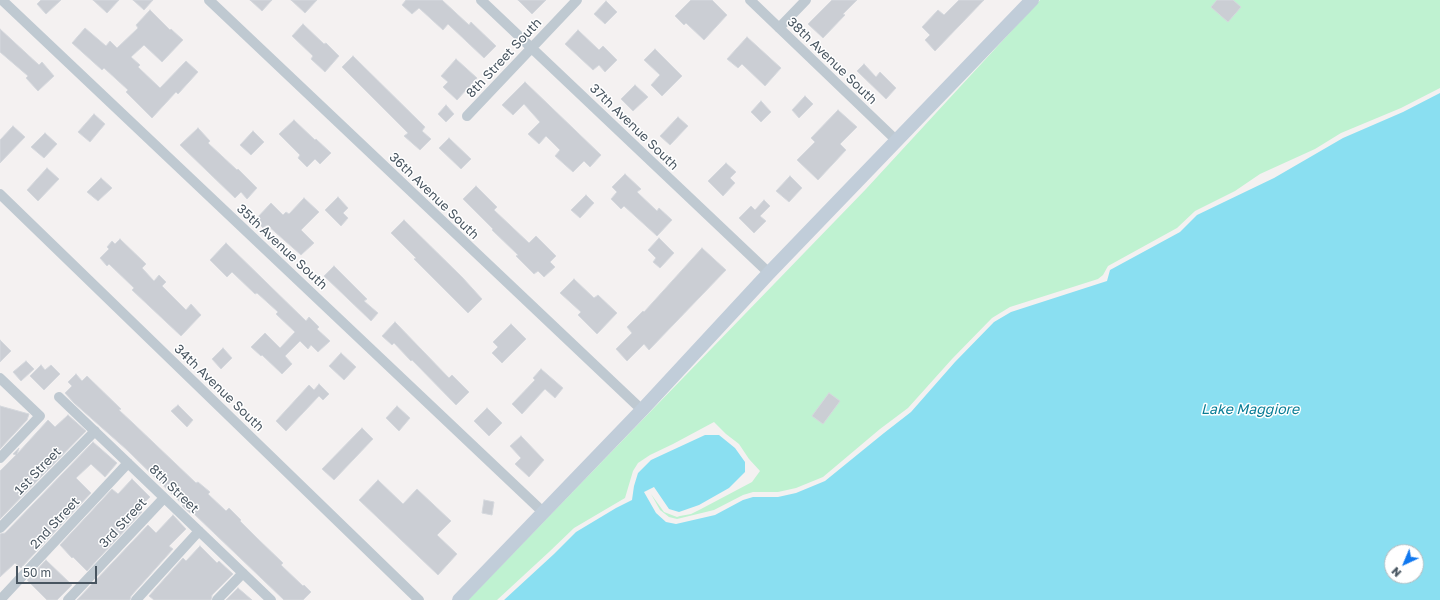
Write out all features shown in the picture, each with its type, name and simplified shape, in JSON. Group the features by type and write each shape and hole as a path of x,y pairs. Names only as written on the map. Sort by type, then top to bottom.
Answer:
{"main road":[{"path":"459,600 642,410 769,273 896,140 1032,0"}],"street":[{"name":"35th Avenue South","path":"2,0 544,513"},
{"name":"36th Avenue South","path":"209,0 642,410"},
{"name":"37th Avenue South","path":"481,0 769,273"},
{"name":"8th Street South","path":"467,116 577,0"},
{"name":"38th Avenue South","path":"750,0 896,140"},
{"path":"779,28 806,0"},
{"name":"34th Avenue South","path":"0,194 419,600"},
{"path":"0,378 40,416 0,458"},
{"name":"8th Street","path":"59,397 271,600"},
{"name":"1st Street","path":"0,528 95,431"},
{"name":"2nd Street","path":"0,600 128,463"},
{"name":"3rd Street","path":"68,600 164,498"},
{"path":"136,600 199,531"},
{"path":"217,600 243,573"}],"green space":[{"path":"1040,0 1440,0 1440,88 1401,108 1341,133 1315,149 1260,174 1235,191 1195,211 1177,228 1108,266 1103,275 1098,279 1010,307 992,318 952,359 908,408 880,429 823,477 796,488 778,492 753,492 743,495 714,510 677,519 669,517 660,510 651,494 664,512 677,517 691,514 752,482 760,471 749,459 739,444 714,422 650,455 638,463 633,471 625,498 574,528 497,600 468,600 866,189"}],"water":[{"name":"Lake Maggiore","path":"1440,93 1440,600 504,600 576,532 632,500 638,473 651,460 705,435 719,435 735,448 745,462 745,472 729,488 699,505 679,512 669,509 654,487 644,492 656,513 666,522 676,524 715,515 743,500 753,497 778,497 796,493 825,481 911,412 955,362 994,322 1011,312 1107,281 1110,270 1180,232 1197,215 1274,178 1343,138 1403,112"}],"building":[{"path":"41,0 61,0 46,14 37,4"},
{"path":"93,0 119,0 107,13"},
{"path":"133,0 153,0 144,10"},
{"path":"250,0 272,0 262,11"},
{"path":"291,0 317,0 305,13"},
{"path":"406,0 442,0 469,25 471,22 496,46 484,58 448,24 443,30 419,8 412,14 402,5"},
{"path":"518,0 546,0 532,14"},
{"path":"691,0 712,0 727,15 704,40 686,23 684,25 675,16"},
{"path":"832,0 857,0 823,38 808,24"},
{"path":"959,0 984,0 935,51 925,40 930,35 922,27 938,10 944,15"},
{"path":"1217,0 1233,0 1241,7 1228,22 1211,7"},
{"path":"606,1 617,12 605,24 594,14"},
{"path":"150,10 170,30 171,29 183,40 162,62 144,45 131,57 140,65 138,67 160,88 186,61 198,72 178,94 176,92 152,118 126,92 128,90 104,68 102,70 72,43 85,28 106,46 110,41 117,48 138,28 136,25"},
{"path":"303,24 339,56 325,72 311,59 313,56 292,36"},
{"path":"0,29 39,65 42,62 54,76 38,91 26,78 28,76 0,52"},
{"path":"578,30 599,50 603,46 617,60 605,72 599,65 593,70 565,44"},
{"path":"747,37 781,68 765,86 742,64 738,68 727,59"},
{"path":"655,49 682,76 662,96 651,85 660,75 644,60"},
{"path":"353,56 425,127 422,131 431,139 420,150 404,136 408,133 342,67"},
{"path":"456,59 477,78 457,100 443,87 448,82 441,76"},
{"path":"864,64 876,77 880,72 896,88 886,99 857,71"},
{"path":"525,82 601,155 590,167 584,161 573,172 555,156 560,150 546,136 539,144 528,134 540,122 524,104 513,115 502,105"},
{"path":"635,85 648,97 633,111 621,99"},
{"path":"805,96 813,104 799,118 792,110"},
{"path":"761,101 771,112 761,122 751,112"},
{"path":"446,105 454,114 446,122 438,114"},
{"path":"838,110 857,127 840,144 846,150 818,180 797,160 815,142 811,138"},
{"path":"94,114 105,124 90,142 78,132"},
{"path":"678,117 688,126 670,145 660,136"},
{"path":"294,120 331,153 320,164 315,159 307,167 298,158 300,155 279,134"},
{"path":"13,126 25,137 0,163 0,140"},
{"path":"198,128 210,141 208,143 257,188 247,199 241,192 235,198 180,145"},
{"path":"253,131 264,142 251,155 240,145"},
{"path":"45,133 57,144 44,158 31,147"},
{"path":"449,138 471,159 461,169 439,148"},
{"path":"726,163 736,172 730,178 735,183 723,196 708,181"},
{"path":"47,168 59,179 38,201 27,190"},
{"path":"625,174 641,189 637,192 657,211 659,208 672,220 657,236 624,206 621,209 611,199 617,192 612,187"},
{"path":"790,176 802,188 789,202 776,191"},
{"path":"101,178 112,188 98,201 87,192"},
{"path":"476,186 497,207 494,210 529,243 536,236 556,256 550,262 555,267 544,277 538,271 534,274 516,256 518,255 463,199"},
{"path":"586,195 594,203 580,218 571,210"},
{"path":"338,197 348,208 343,213 348,218 341,226 325,210"},
{"path":"304,198 319,212 301,230 314,243 301,255 267,225 263,228 255,220 271,203 283,215 286,212 289,214"},
{"path":"764,200 770,206 760,216 766,221 754,233 739,218 751,206 755,210"},
{"path":"404,220 462,277 482,299 468,313 414,259 416,258 391,233"},
{"path":"659,238 674,253 660,268 653,262 656,258 648,250"},
{"path":"120,239 146,264 142,268 154,281 159,275 166,282 162,286 186,310 191,304 201,315 181,336 132,290 134,288 109,264 107,266 100,258 109,249 107,247 112,241 115,244"},
{"path":"226,243 306,321 309,317 319,327 317,329 330,341 318,352 311,345 308,349 300,341 285,356 292,364 282,374 251,347 265,333 280,348 295,332 276,314 278,312 257,293 255,294 232,272 227,277 210,260"},
{"path":"702,248 726,270 649,350 644,344 627,361 616,349 632,333 627,327 643,311 644,312"},
{"path":"334,266 367,299 364,301 378,313 371,321 324,276"},
{"path":"574,279 594,298 598,295 617,313 597,334 578,315 581,312 560,293"},
{"path":"395,322 449,378 452,375 469,392 456,405 394,343 392,345 382,336"},
{"path":"511,324 526,339 502,363 492,353 498,347 493,342"},
{"path":"0,340 11,351 0,362"},
{"path":"223,348 232,358 221,369 212,359"},
{"path":"341,353 356,367 344,380 329,366"},
{"path":"26,361 34,369 21,381 13,372"},
{"path":"41,365 45,370 51,365 60,374 44,390 30,376"},
{"path":"541,369 563,388 555,398 545,389 522,414 512,404 535,380 533,378"},
{"path":"76,374 82,381 87,376 121,409 119,410 196,483 198,482 210,492 208,494 226,511 229,508 241,520 240,521 283,563 281,565 311,592 303,600 284,600 192,512 190,513 182,506 183,505 127,450 74,403 65,393 72,386 68,382"},
{"path":"319,384 329,394 323,400 319,396 286,431 276,421 309,385 314,390"},
{"path":"829,393 840,401 823,424 812,416"},
{"path":"178,405 193,420 187,427 171,411"},
{"path":"0,406 29,414 27,420 0,449"},
{"path":"397,406 410,418 399,431 386,418"},
{"path":"487,408 502,423 489,436 474,421"},
{"path":"68,415 86,431 0,519 0,471 16,455 13,454 19,448 17,454 48,420 55,427"},
{"path":"362,428 373,439 334,480 322,469"},
{"path":"521,436 544,460 529,477 515,464 521,458 510,446"},
{"path":"93,442 117,463 105,477 91,464 76,478 91,493 21,568 15,563 0,577 0,534 5,533"},
{"path":"132,479 150,497 138,509 142,512 87,571 60,545 112,489 118,494"},
{"path":"378,480 403,504 417,489 451,521 437,535 457,554 438,575 359,500"},
{"path":"484,500 494,502 492,515 482,513"},
{"path":"173,515 186,529 169,546 173,549 131,596 130,600 77,600 148,525 156,533"},
{"path":"200,546 217,563 219,561 233,574 212,595 211,600 154,600 149,596 183,558 186,561"},
{"path":"46,560 72,585 57,600 47,600 27,580"},
{"path":"238,588 252,600 226,600"}]}
